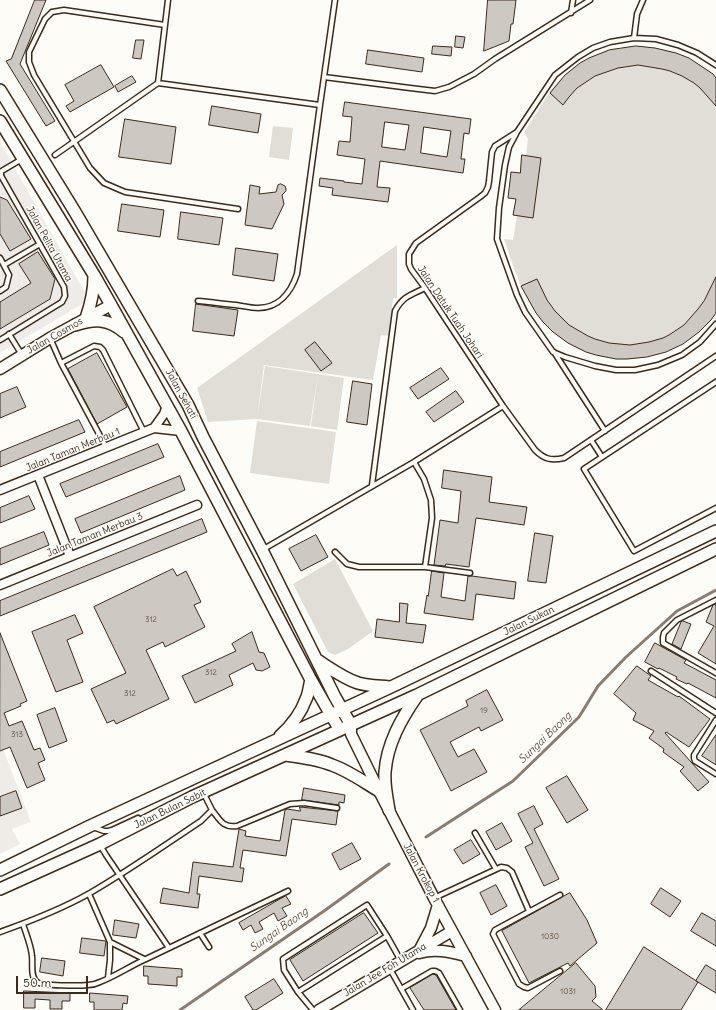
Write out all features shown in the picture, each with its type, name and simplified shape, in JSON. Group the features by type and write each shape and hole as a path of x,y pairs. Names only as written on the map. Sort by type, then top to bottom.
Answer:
{"main road":[{"name":"Jalan Sehati","path":"0,90 75,212 188,405 317,659 351,730"},
{"name":"Jalan Sehati","path":"0,121 111,305 181,431 311,680 340,730"},
{"path":"75,212 76,226 110,282 111,305 123,311 132,319 179,398 188,405"},
{"path":"86,318 93,297 94,275"},
{"path":"75,325 95,320 117,326 126,333"},
{"name":"Jalan Sukan","path":"330,715 716,531"},
{"name":"Jalan Sukan","path":"340,730 351,730 417,695 716,549"},
{"path":"317,659 343,677 372,686 391,687"},
{"path":"273,742 286,730 298,715 307,698 311,680"},
{"path":"388,810 385,774 387,760 393,737 403,715 417,695"},
{"name":"Jalan Bulan Sabit","path":"0,870 90,826 330,715"},
{"name":"Jalan Bulan Sabit","path":"0,889 100,844 198,794 340,730"},
{"path":"284,755 308,758 332,765 355,776 379,791"}],"street":[{"name":"Jalan Cosmos","path":"0,369 50,338 111,305"},
{"path":"167,406 164,414 154,428 181,431"},
{"name":"Jalan Taman Merbau 1","path":"0,490 154,428"},
{"path":"38,475 70,556"},
{"name":"Jalan Taman Merbau 3","path":"0,585 197,505"},
{"name":"Jalan Krokop 1","path":"351,730 388,810 496,1010"},
{"path":"420,949 431,928 436,901"},
{"name":"Jalan Jee Foh Utama","path":"318,1010 452,931"},
{"path":"410,955 422,952 445,951 466,956"}],"lane":[{"path":"158,83 168,0"},
{"path":"198,301 258,308 271,306 281,300 289,292 294,283 297,274 335,0"},
{"path":"571,13 573,0"},
{"path":"324,77 435,91 449,87 474,74 590,0"},
{"path":"634,38 637,14 643,0"},
{"path":"165,26 64,10 52,12 45,19 29,52 29,62 34,75 90,168 104,183 125,192 238,209"},
{"name":"Jalan Datuk Tuah Johari","path":"716,65 697,53 678,45 656,39 634,38 610,42 593,48 578,57 555,75 516,132 495,146 492,152 488,187 484,193 462,211 422,238 416,243 409,254 409,264 411,269 503,406 535,450 547,458 555,460 564,458 716,356"},
{"path":"55,155 158,83 320,105"},
{"path":"516,132 509,147 505,166 499,208 497,239 517,295 525,312 605,431"},
{"path":"0,174 23,158"},
{"name":"Jalan Pelita Utama","path":"0,174 64,287 65,296 62,302 0,340"},
{"path":"4,265 40,244"},
{"path":"0,258 9,275 6,287 0,291"},
{"path":"372,485 395,311 403,299 425,288"},
{"path":"553,352 595,366 616,370 635,370 658,365 682,355 700,342 716,324"},
{"path":"9,334 22,355"},
{"path":"50,338 61,363 106,447"},
{"path":"61,363 94,346 100,347 103,350 144,432"},
{"path":"716,382 584,469 634,551 716,508"},
{"path":"262,550 414,462 503,406"},
{"path":"591,440 602,457"},
{"path":"414,462 424,479 431,500 432,518 425,567"},
{"path":"335,552 347,564 359,567 425,567 470,573"},
{"path":"716,600 677,620 662,637 663,643 716,673"},
{"path":"651,671 716,713"},
{"path":"716,720 694,755 695,761 716,774"},
{"path":"90,826 104,831 112,830 171,804 198,794 222,824 231,827 237,826 290,804 304,803 337,808"},
{"path":"0,932 23,924 89,894 201,821 212,810"},
{"path":"475,833 496,870"},
{"path":"100,844 169,948"},
{"path":"436,901 501,867 507,868 512,872 529,911"},
{"path":"23,924 31,948 32,971 36,982 41,984 90,985 108,978 144,959 288,891"},
{"path":"89,894 110,942 108,978"},
{"path":"560,895 495,930 493,934 519,984 524,987 528,988 560,971"},
{"path":"313,1010 298,992 284,970 283,959 367,905 401,961"},
{"path":"200,933 209,947"},
{"path":"298,992 387,936"},
{"path":"110,942 144,959"},
{"path":"389,968 413,1010"},
{"path":"401,989 432,971 435,971 439,973 460,1010"}],"shaded area":[{"path":"636,46 658,48 689,58 708,70 716,78 716,313 698,332 678,346 655,355 631,359 607,358 583,351 561,339 542,321 535,312 524,292 504,239 513,240 517,216 513,215 516,199 508,198 511,172 520,173 522,155 526,155 528,139 524,132 549,93 568,72 591,57 608,50"},
{"path":"273,126 293,128 289,160 269,157"},
{"path":"0,142 89,300 0,353"},
{"path":"397,245 397,298 393,298 389,336 381,335 373,380 264,365 257,419 208,422 197,388"},
{"path":"265,366 318,374 310,426 257,419"},
{"path":"318,374 344,378 337,430 311,426"},
{"path":"257,421 336,432 329,484 250,473"},
{"path":"335,559 373,631 348,649 335,655 328,652 293,584"},
{"path":"0,741 31,822 12,829 20,844 0,854"}],"building":[{"path":"35,0 46,0 20,64 55,121 46,126 6,61 11,59"},
{"path":"488,0 516,0 509,41 484,51"},
{"path":"456,36 465,37 463,48 455,47"},
{"path":"136,40 144,40 141,59 133,58"},
{"path":"433,46 452,47 451,56 432,54"},
{"path":"636,46 655,48 676,53 689,58 713,74 716,78 716,106 700,88 682,76 662,69 638,65 618,68 595,76 577,88 563,105 550,93 565,75 589,58 609,50"},
{"path":"368,50 424,58 422,72 366,64"},
{"path":"101,65 114,87 70,112 66,106 74,101 65,85"},
{"path":"132,76 136,82 118,92 115,86"},
{"path":"345,102 471,119 469,134 464,133 461,159 465,159 463,173 380,161 377,187 390,188 388,202 332,195 333,188 319,186 320,178 362,184 365,159 337,155 339,141 350,142 352,117 343,116","holes":["385,122 409,125 405,150 382,147","424,127 451,131 447,157 421,153"]},
{"path":"212,106 261,114 258,133 209,125"},
{"path":"125,119 176,127 171,164 119,157"},
{"path":"522,155 541,158 533,218 513,215 516,199 508,198 511,172 520,173"},
{"path":"281,184 285,186 286,189 282,195 284,204 272,229 245,225 250,185 260,187 259,194 276,192 278,185"},
{"path":"0,197 7,200 31,239 10,251 0,234"},
{"path":"122,204 164,210 160,237 118,231"},
{"path":"181,212 223,218 219,245 178,239"},
{"path":"236,248 278,254 274,281 233,275"},
{"path":"38,252 55,279 50,299 0,329 0,302 31,283 19,264"},
{"path":"716,277 716,313 699,332 683,344 666,352 647,357 627,359 616,359 596,355 568,343 553,332 543,322 536,313 521,286 537,279 547,300 555,311 569,325 595,339 609,343 630,345 663,338 684,325 704,301"},
{"path":"196,304 238,310 234,336 193,331"},
{"path":"315,342 332,363 321,371 305,350"},
{"path":"97,353 127,407 97,424 68,369"},
{"path":"441,368 449,379 418,399 410,388"},
{"path":"353,381 372,384 367,425 347,422"},
{"path":"17,387 26,407 0,418 0,394"},
{"path":"456,391 464,402 434,422 426,412"},
{"path":"79,420 85,432 0,467 0,452"},
{"path":"158,444 164,457 66,497 60,484"},
{"path":"444,470 492,477 489,502 527,507 524,525 476,518 469,567 446,564 445,566 434,565 440,520 458,523 461,491 442,488"},
{"path":"180,476 185,490 81,533 75,519"},
{"path":"29,496 35,509 0,523 0,508"},
{"path":"202,519 207,532 0,616 0,601"},
{"path":"44,532 49,545 0,565 0,549"},
{"path":"535,533 553,536 546,583 528,581"},
{"path":"316,535 328,557 301,571 289,549"},
{"path":"173,569 177,576 186,571 201,602 194,605 205,627 165,647 163,642 146,650 169,699 116,724 114,720 107,723 91,689 126,673 94,607"},
{"path":"432,571 444,573 441,597 465,601 468,576 472,576 516,582 514,599 476,594 473,620 424,613"},
{"path":"400,603 408,604 406,623 426,625 423,643 375,637 377,619 399,622"},
{"path":"716,604 716,664 698,653 714,626 706,622 713,605"},
{"path":"75,615 83,633 67,640 83,682 56,692 32,632"},
{"path":"683,621 691,624 681,649 672,644 681,622"},
{"path":"252,632 259,652 264,653 270,667 262,671 256,670 253,663 229,675 233,685 195,703 182,676 236,651 232,644"},
{"path":"0,633 27,701 20,704 21,706 4,713 9,726 22,721 34,750 40,748 45,760 38,763 45,780 27,788 10,747 0,751"},
{"path":"655,643 686,660 684,663 716,680 716,698 645,662"},
{"path":"637,666 651,676 648,680 678,697 679,696 710,719 689,747 666,732 665,733 709,782 698,791 680,771 684,767 663,752 664,749 649,738 654,731 633,720 636,713 614,694"},
{"path":"487,690 503,720 481,731 479,727 450,742 458,757 474,749 487,772 451,791 420,730 468,706 466,701"},
{"path":"55,708 67,741 49,748 37,715"},
{"path":"716,735 716,765 702,756"},
{"path":"567,776 588,810 567,823 546,788"},
{"path":"304,788 345,795 344,803 339,802 339,805 302,800"},
{"path":"16,791 22,808 0,816 0,797"},
{"path":"534,806 543,824 534,829 559,879 544,886 525,847 533,843 518,814"},
{"path":"300,807 338,811 336,825 292,819 286,856 243,850 240,868 244,868 242,882 199,876 197,894 200,894 198,908 160,903 163,888 189,893 193,862 233,867 239,829 246,831 245,836 280,841 285,810 300,811"},
{"path":"502,823 512,841 496,850 486,832"},
{"path":"471,840 480,854 463,864 454,850"},
{"path":"352,843 361,859 340,870 332,854"},
{"path":"496,885 507,906 491,915 480,893"},
{"path":"661,888 681,901 670,917 651,904"},
{"path":"570,893 587,920 597,943 570,966 568,963 529,983 502,931"},
{"path":"286,896 291,904 282,908 287,916 278,921 274,913 259,922 263,929 255,933 251,925 243,930 239,923"},
{"path":"364,913 378,933 303,981 290,960"},
{"path":"702,913 716,921 716,946 691,931"},
{"path":"115,920 139,924 136,938 113,935"},
{"path":"82,938 106,941 104,956 80,953"},
{"path":"644,947 698,982 681,1010 606,1010"},
{"path":"42,958 65,961 63,976 40,972"},
{"path":"576,963 595,986 596,997 592,1001 603,1010 519,1010"},
{"path":"706,965 716,971 716,993 696,981"},
{"path":"144,966 182,969 182,977 177,977 177,986 148,984 148,976 144,976"},
{"path":"433,974 436,975 456,1010 424,1010 410,988"},
{"path":"274,979 283,993 256,1010 253,1010 245,997"},
{"path":"24,991 70,993 70,1001 62,1001 62,1009 50,1009 50,1000 35,999 35,1008 24,1008"},
{"path":"90,993 128,996 127,1004 123,1003 122,1010 94,1010 94,1002 90,1002"}],"waterway":[{"name":"Sungai Baong","path":"426,837 513,781 579,717 598,686 626,657 677,611 716,590"},
{"name":"Sungai Baong","path":"180,1010 324,911 389,864"}]}
